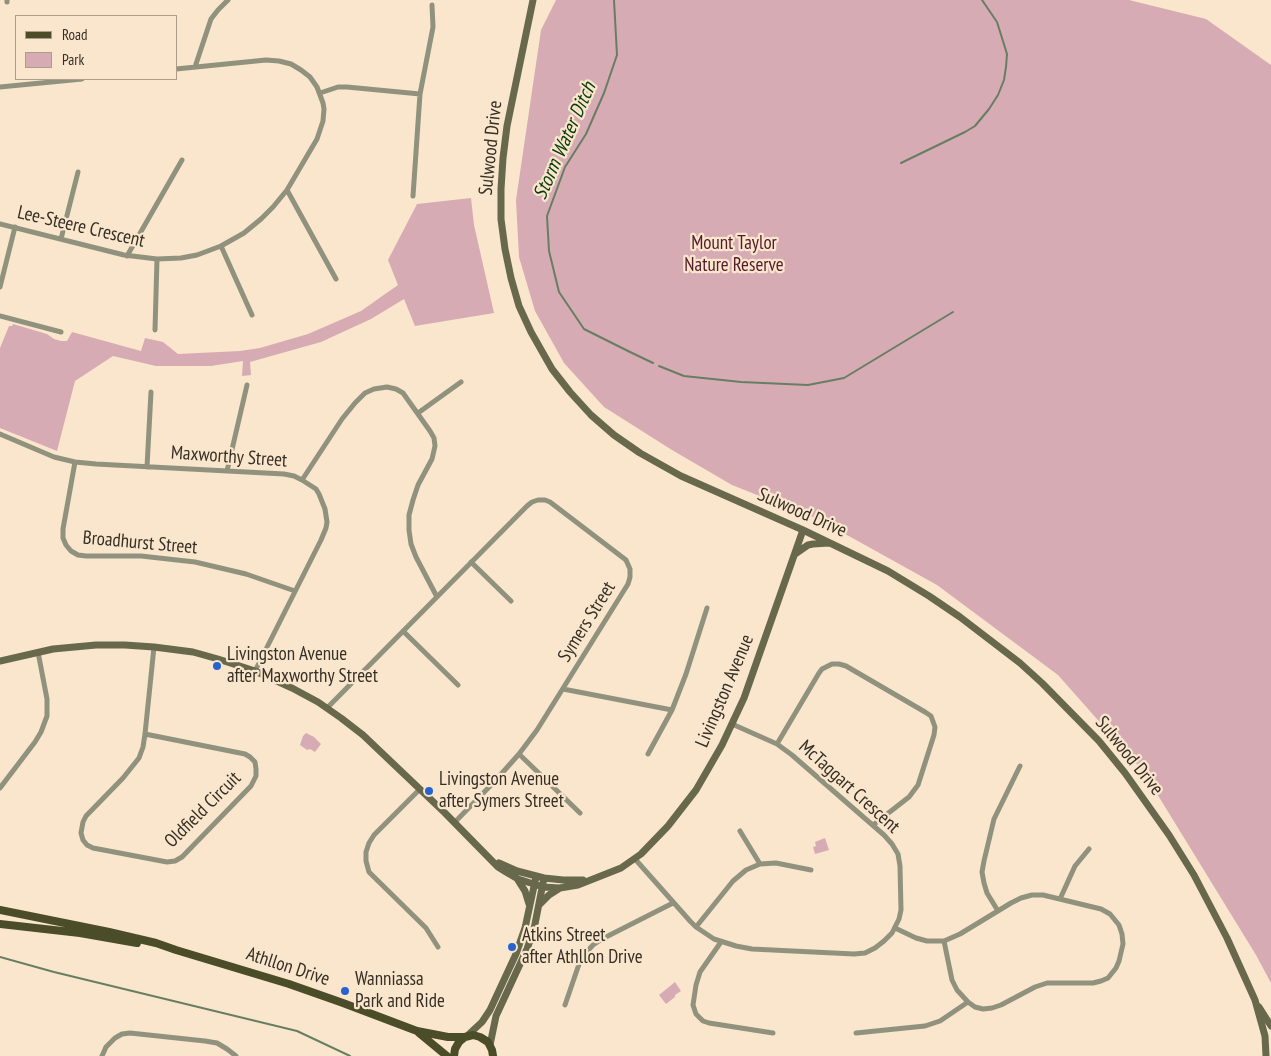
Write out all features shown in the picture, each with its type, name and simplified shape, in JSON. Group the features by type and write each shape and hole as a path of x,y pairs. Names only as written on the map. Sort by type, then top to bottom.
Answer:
{"main road":[{"name":"Athllon Drive","path":"0,910 156,943 343,1002 417,1031 448,1037 480,1036 491,1046"},
{"name":"Athllon Drive","path":"0,924 80,933 176,950"},
{"name":"Athllon Drive","path":"417,1031 447,1056"},
{"path":"454,1056 456,1045 466,1037"},
{"path":"491,1046 493,1056"},
{"path":"491,1046 501,1056"}],"street":[{"path":"195,68 212,19 228,0"},
{"name":"Sulwood Drive","path":"533,0 502,158 502,227 511,278 520,306 542,353 560,380 591,415 614,435 640,453 681,476 832,543 888,571 974,627 1020,663 1099,741 1140,793 1194,874 1227,938 1255,1000 1271,1026"},
{"path":"413,196 420,94 433,27 432,5"},
{"path":"178,69 266,60 279,61 291,64 302,70 310,77 320,93 338,87 347,87 420,94"},
{"path":"0,87 72,80"},
{"name":"Lee-Steere Crescent","path":"0,224 127,256 157,259 197,255 222,246 244,233 262,219 287,190 317,139 324,109 320,93"},
{"path":"127,256 182,160"},
{"path":"62,239 78,172"},
{"path":"287,190 336,279"},
{"path":"0,287 15,228"},
{"path":"222,246 252,315"},
{"path":"155,330 157,259"},
{"path":"0,316 61,332"},
{"path":"418,413 461,382"},
{"path":"227,471 248,385"},
{"path":"302,480 342,419 365,393 383,387 396,389 406,396 434,438 435,446 432,459 412,500 409,530 411,544 416,557 437,597"},
{"path":"147,467 152,392"},
{"name":"Maxworthy Street","path":"0,434 47,454 75,462 284,474 307,482 319,494 325,509 327,522 321,540 255,671"},
{"name":"Broadhurst Street","path":"75,462 63,529 63,538 71,551 78,555 86,556 141,556 195,562 246,574 295,591"},
{"name":"Symers Street","path":"328,708 526,506 538,500 550,502 626,560 630,569 628,584 537,730 495,781 454,823"},
{"name":"Livingston Avenue","path":"0,661 38,652 96,645 125,645 192,652 255,671 292,688 328,708 370,741 498,867 518,879 534,885 560,888 578,885 621,868 658,837 687,802 711,764 744,698 803,530"},
{"path":"794,554 802,548 813,544 832,543"},
{"path":"471,562 511,601"},
{"path":"648,754 672,710 686,674 707,608"},
{"path":"404,631 458,684"},
{"name":"Oldfield Circuit","path":"145,734 245,754 254,762 256,769 256,776 251,786 182,857 175,861 167,862 93,848 83,840 81,833 86,816 123,778 138,758 143,747 154,647"},
{"path":"0,788 35,742 45,721 47,699 38,652"},
{"path":"777,744 819,673 822,669 832,664 846,666 931,716 934,723 934,735 918,785 909,797 873,825"},
{"path":"563,689 672,710"},
{"name":"McTaggart Crescent","path":"732,724 777,744 792,755 873,825 892,844 898,854 900,866 900,910 895,928"},
{"path":"519,754 580,814"},
{"path":"998,911 987,894 982,872 994,819 1020,766"},
{"path":"420,789 374,835 366,852 366,860 369,872 426,928 438,947"},
{"path":"740,831 760,864"},
{"path":"1060,899 1076,866 1089,849"},
{"name":"Livingston Avenue","path":"484,852 505,866 536,877 563,880 596,878"},
{"path":"634,859 696,927 721,942 752,949 865,953 884,941 895,928 927,941 944,941 960,934 1021,898 1032,895 1043,895 1101,909 1113,917 1119,925 1123,944 1119,961 1114,972 1108,978 1094,983 1047,983 1001,1005 983,1009 975,1007 968,1002 957,990 952,980 944,941"},
{"path":"696,927 737,877 746,870 760,864 776,863 811,870"},
{"path":"466,1037 482,1022 490,1010 516,954 536,877"},
{"path":"491,1046 496,1016 527,949 534,929 544,878"},
{"path":"518,879 530,906"},
{"path":"539,905 548,895 560,888"},
{"path":"565,1005 582,957 593,945 673,903"},
{"path":"721,942 700,972 693,1005 696,1014 703,1021 710,1024 773,1034"},
{"name":"Sulwood Drive","path":"1255,1000 1265,1036 1266,1056"},
{"path":"856,1033 925,1026 944,1018 968,1002"},
{"path":"102,1056 106,1047 115,1038 122,1034 130,1033 217,1043 236,1056"}],"green space":[{"name":"Mount Taylor Nature Reserve","path":"556,0 1129,0 1206,19 1271,65 1271,983 1256,955 1143,771 1058,675 937,585 820,520 732,485 672,450 604,407 564,363 535,311 519,257 516,200 541,30"},
{"path":"471,198 474,225 494,313 415,326 404,299 371,319 321,342 250,362 251,375 242,376 243,361 211,366 156,366 113,356 75,381 57,451 0,428 0,348 9,326 13,324 47,334 61,341 67,341 72,332 141,351 145,338 163,342 178,354 240,351 260,348 308,334 361,311 398,285 388,260 417,204"},
{"path":"306,733 314,737 321,744 315,752 310,749 307,750 300,745"},
{"path":"825,838 829,850 815,854 813,847 816,846 815,842"},
{"path":"675,982 681,991 666,1004 659,995"}],"waterway":[{"name":"Storm Water Ditch","path":"614,0 617,55 604,93 586,134 565,167 547,216 549,251 559,292 584,329 653,363"},
{"path":"901,163 975,126 998,95 1004,80 1007,54 997,22 982,0"},
{"name":"Storm Water Ditch","path":"659,366 684,376 741,382 808,385 844,378 953,312"},
{"path":"0,957 297,1031 350,1056"}],"place":[{"name":"Livingston Avenue after Maxworthy Street","path":"217,666"},
{"name":"Livingston Avenue after Symers Street","path":"429,791"},
{"name":"Atkins Street after Athllon Drive","path":"512,947"},
{"name":"Wanniassa Park and Ride","path":"345,991"}]}
